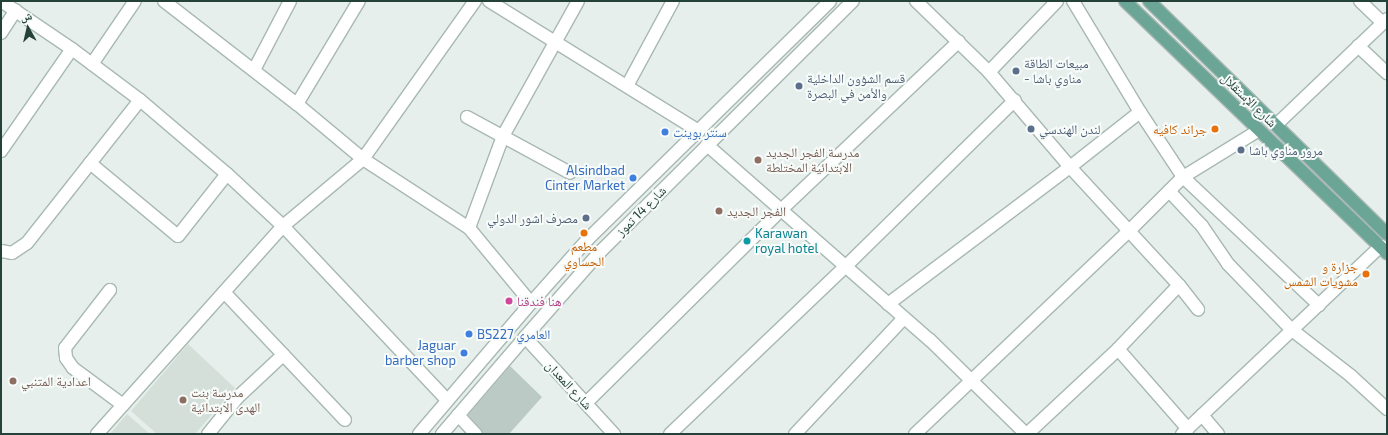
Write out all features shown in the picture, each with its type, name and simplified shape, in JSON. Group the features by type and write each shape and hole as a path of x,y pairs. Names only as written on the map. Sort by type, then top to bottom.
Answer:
{"main road":[{"name":"شارع الإستقلال","path":"1125,1 1384,250"},
{"name":"شارع الإستقلال","path":"1149,1 1387,234"}],"street":[{"path":"92,64 135,1"},
{"path":"164,1 254,70 363,158 469,228 531,303"},
{"path":"254,70 290,1"},
{"path":"297,104 358,1"},
{"path":"97,434 284,226 363,158 475,1"},
{"path":"489,1 699,131"},
{"path":"469,228 503,136 578,1"},
{"path":"627,86 673,1"},
{"name":"شارع 14 تموز","path":"419,434 588,239 830,1"},
{"name":"شارع 14 تموز","path":"442,434 600,252 707,144 854,1"},
{"path":"916,1 959,41 1015,100 1070,167 1179,286 1198,309"},
{"path":"989,72 1057,1"},
{"path":"1074,1 1140,112 1183,177 1319,305"},
{"path":"1276,125 1385,21 1360,1"},
{"path":"1,33 9,4 140,100 228,174 284,226 447,400"},
{"path":"586,403 781,210 959,41"},
{"path":"1358,46 1387,73"},
{"path":"1,151 72,49"},
{"path":"1,251 12,253 27,243 140,100"},
{"path":"670,434 845,267 1015,100"},
{"path":"888,304 1070,167 1140,112"},
{"path":"467,117 570,173"},
{"path":"915,434 1129,231 1183,177 1259,130"},
{"path":"707,144 904,318 971,380 1026,434 1118,349 1179,286"},
{"path":"90,163 178,236 228,174"},
{"path":"1169,191 1202,226 1228,264 1292,330 1352,376 1387,409"},
{"path":"1118,349 1185,431 1319,305 1384,250"},
{"path":"110,290 65,348 65,353 66,358 73,368 123,405"},
{"path":"224,292 345,420"},
{"path":"795,434 904,318"},
{"name":"شارع المعدان","path":"525,337 614,434"},
{"path":"214,432 238,397 283,355"},
{"path":"458,415 476,434"},
{"path":"1202,416 1218,434"}],"shaded area":[{"name":"مدرسة بنت الهدى اﻻبتدائية","path":"188,344 235,388 195,434 157,434 131,411"},
{"path":"127,414 150,434 110,434"}],"building":[{"path":"510,366 542,397 509,434 483,434 481,429 468,415"}],"place":[{"name":"مبيعات الطاقة - مناوي باشا","path":"1016,71"},
{"name":"قسم الشؤون الداخلية والأمن في البصرة","path":"799,86"},
{"name":"لندن الهندسي","path":"1031,129"},
{"name":"جراند كافيه","path":"1215,129"},
{"name":"سنتر بوينت","path":"665,132"},
{"name":"مرور مناوي باشا","path":"1241,150"},
{"name":"مدرسة الفجر الجديد الابتدائية المختلطة","path":"758,160"},
{"name":"Alsindbad Cinter Market","path":"633,178"},
{"name":"الفجر الجديد","path":"719,211"},
{"name":"مصرف اشور الدولي","path":"586,218"},
{"name":"مطعم الحساوي","path":"584,233"},
{"name":"Karawan royal hotel","path":"747,241"},
{"name":"جزارة و مشويات الشمس","path":"1366,274"},
{"name":"هنا فندقنا","path":"509,301"},
{"name":"BS227 العامري","path":"469,334"},
{"name":"Jaguar barber shop","path":"464,353"},
{"name":"اعدادية المتنبي","path":"13,381"},
{"name":"مدرسة بنت الهدى اﻻبتدائية","path":"183,400"}]}
